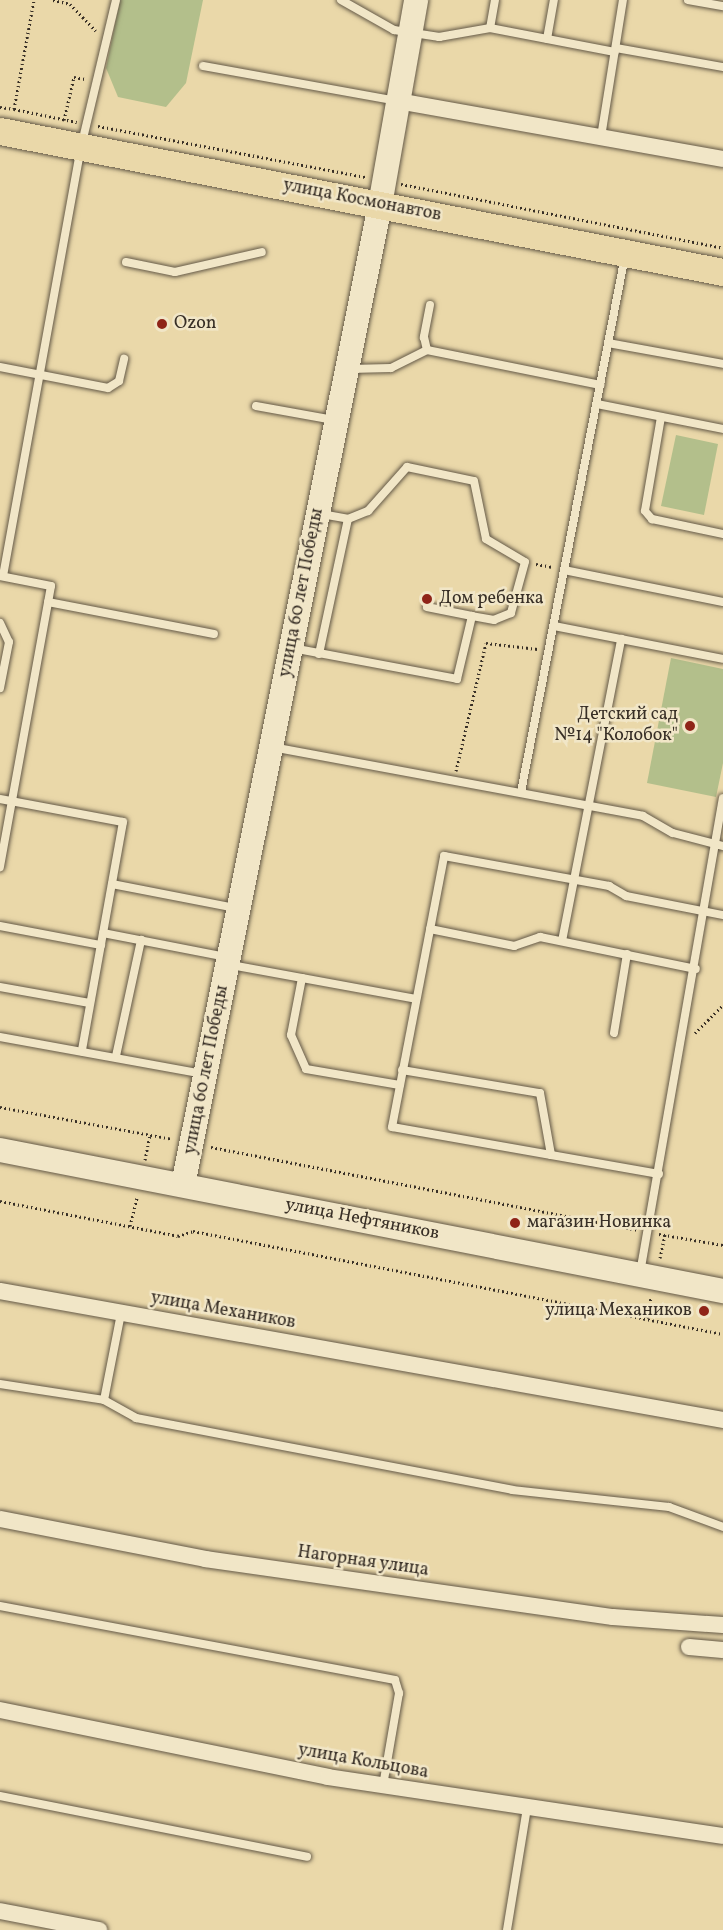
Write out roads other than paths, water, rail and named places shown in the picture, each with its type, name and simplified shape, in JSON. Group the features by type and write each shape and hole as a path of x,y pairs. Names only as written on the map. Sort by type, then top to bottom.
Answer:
{"main road":[{"name":"улица Космонавтов","path":"0,131 723,272"}],"street":[{"name":"улица 60 лет Победы","path":"183,1185 348,369 416,0"},
{"path":"398,101 723,159"},
{"name":"улица Нефтяников","path":"0,1149 723,1291"},
{"name":"улица Механиков","path":"0,1291 723,1420"},
{"name":"Нагорная улица","path":"0,1519 204,1559 613,1617 723,1625"},
{"path":"689,1647 723,1650"},
{"name":"улица Кольцова","path":"0,1710 383,1786 723,1836"},
{"path":"0,1911 99,1930"}],"lane":[{"path":"0,867 51,586 1,576 81,147 116,0"},
{"path":"341,0 385,28 410,33 450,37 490,28 723,67"},
{"path":"490,28 495,0"},
{"path":"548,39 554,0"},
{"path":"601,137 623,0"},
{"path":"688,0 723,6"},
{"path":"203,66 398,101"},
{"path":"126,262 175,272 262,252"},
{"path":"521,792 626,253"},
{"path":"428,350 424,337 430,305"},
{"path":"608,343 723,364"},
{"path":"348,369 392,368 428,350 600,385"},
{"path":"0,367 108,388 120,381 124,359"},
{"path":"597,404 723,429"},
{"path":"256,406 337,420"},
{"path":"661,417 645,511 652,519 723,534"},
{"path":"318,514 348,519 368,511 402,469 464,476 476,486 486,539 525,562 511,613 494,620 428,607"},
{"path":"319,654 348,519"},
{"path":"564,570 723,602"},
{"path":"48,602 214,634"},
{"path":"291,648 452,680 460,672 472,616"},
{"path":"0,623 9,642 0,688"},
{"path":"554,626 723,659"},
{"path":"562,941 621,639"},
{"path":"272,747 453,785 521,792 643,816 673,833 719,845"},
{"path":"640,1274 719,845 723,798"},
{"path":"0,799 123,822 82,1051"},
{"path":"659,1174 392,1126 444,856 574,880 723,915"},
{"path":"112,884 239,908"},
{"path":"0,926 101,945"},
{"path":"430,929 514,946 540,937 696,969"},
{"path":"103,933 302,978 416,999"},
{"path":"116,1056 141,940"},
{"path":"614,1033 627,954"},
{"path":"302,978 291,1035 306,1068 400,1085"},
{"path":"0,987 90,1003"},
{"path":"0,1037 116,1056 206,1074"},
{"path":"402,1070 540,1094 551,1155"},
{"path":"104,1401 121,1313"},
{"path":"0,1384 104,1401 136,1418 512,1490 669,1507 723,1527"},
{"path":"0,1606 395,1680 399,1693 383,1786"},
{"path":"0,1796 307,1857"},
{"path":"507,1930 526,1808"}],"place":[{"name":"Ozon","path":"162,324"},
{"name":"Дом ребенка","path":"427,599"},
{"name":"Детский сад №14 \"Колобок\"","path":"690,726"},
{"name":"магазин Новинка","path":"515,1223"},
{"name":"улица Механиков","path":"704,1311"}]}
